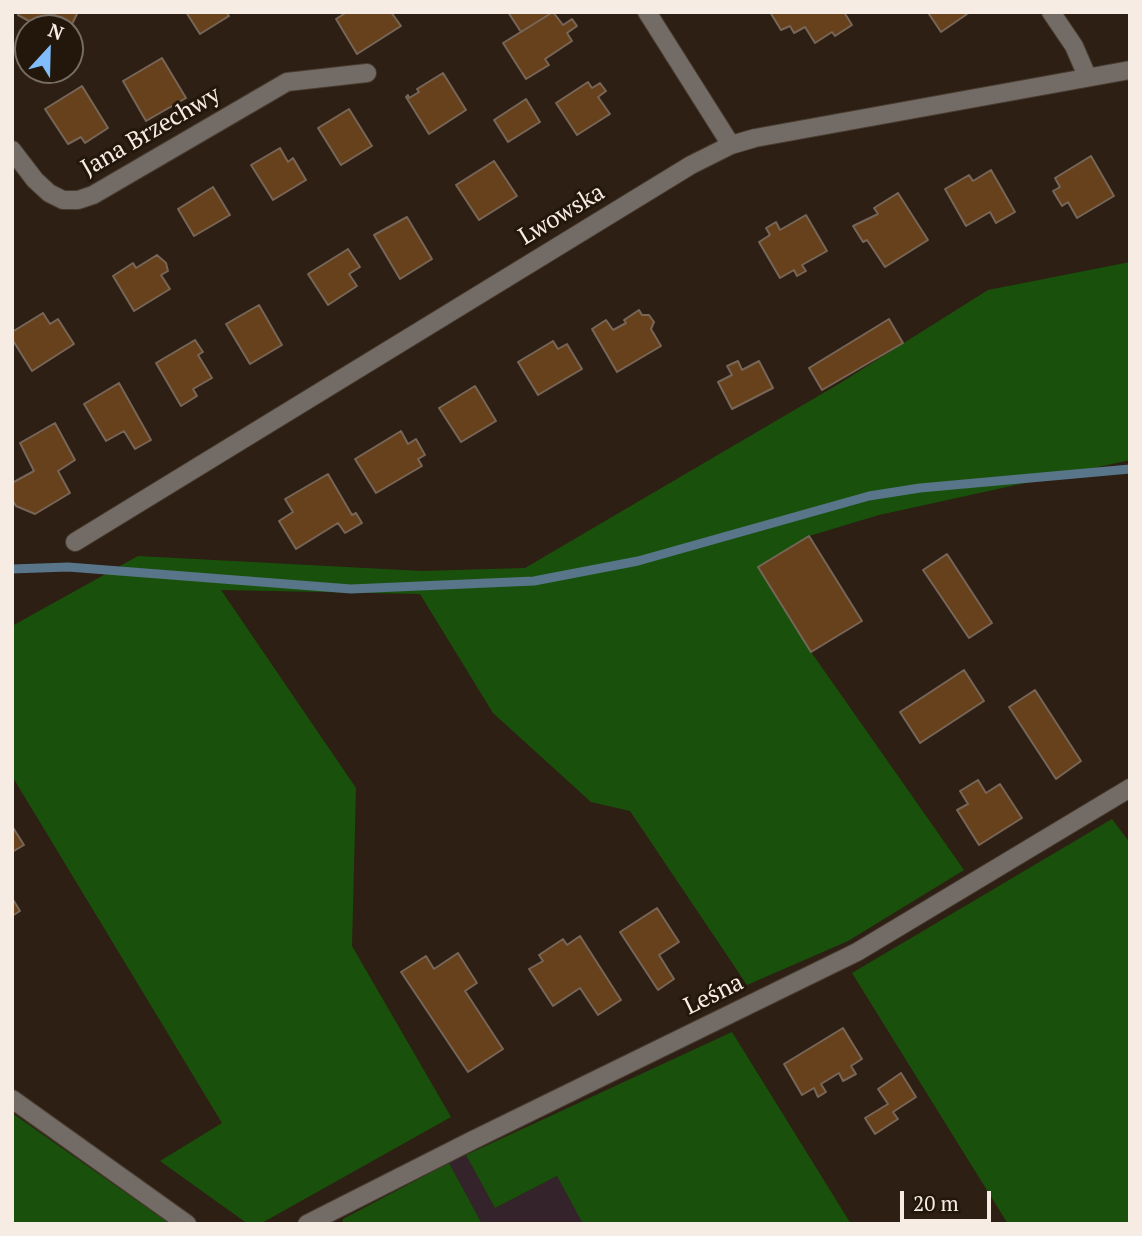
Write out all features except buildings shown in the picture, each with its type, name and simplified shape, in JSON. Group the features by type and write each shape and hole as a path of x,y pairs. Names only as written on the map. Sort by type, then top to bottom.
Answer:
{"street":[{"path":"647,12 731,145"},
{"path":"1051,12 1074,47 1087,76"},
{"name":"Lwowska","path":"75,542 691,165 731,145 755,138 1130,70"},
{"name":"Jana Brzechwy","path":"12,150 35,180 49,192 63,200 78,200 93,195 287,82 366,73"},
{"name":"Leśna","path":"307,1224 472,1140 857,952 1130,788"},
{"path":"12,1099 187,1224"}],"shaded area":[{"path":"466,1155 495,1208 557,1176 583,1224 482,1224 449,1163"}],"green space":[{"path":"1130,262 1130,460 879,515 809,536 758,567 811,652 964,870 848,941 747,985 630,811 591,802 493,713 420,594 221,590 356,788 352,946 451,1117 260,1224 248,1224 160,1161 222,1123 12,776 12,626 138,556 422,571 525,568 837,385 988,290"},
{"path":"1112,819 1130,843 1130,1224 1008,1224 852,973"},
{"path":"732,1032 851,1224 583,1224 557,1176 495,1208 466,1155"},
{"path":"12,1113 170,1224 12,1224"},
{"path":"449,1163 482,1224 342,1224 343,1219"}],"waterway":[{"path":"12,569 68,567 351,589 534,581 638,561 869,496 920,488 1130,469"}]}
